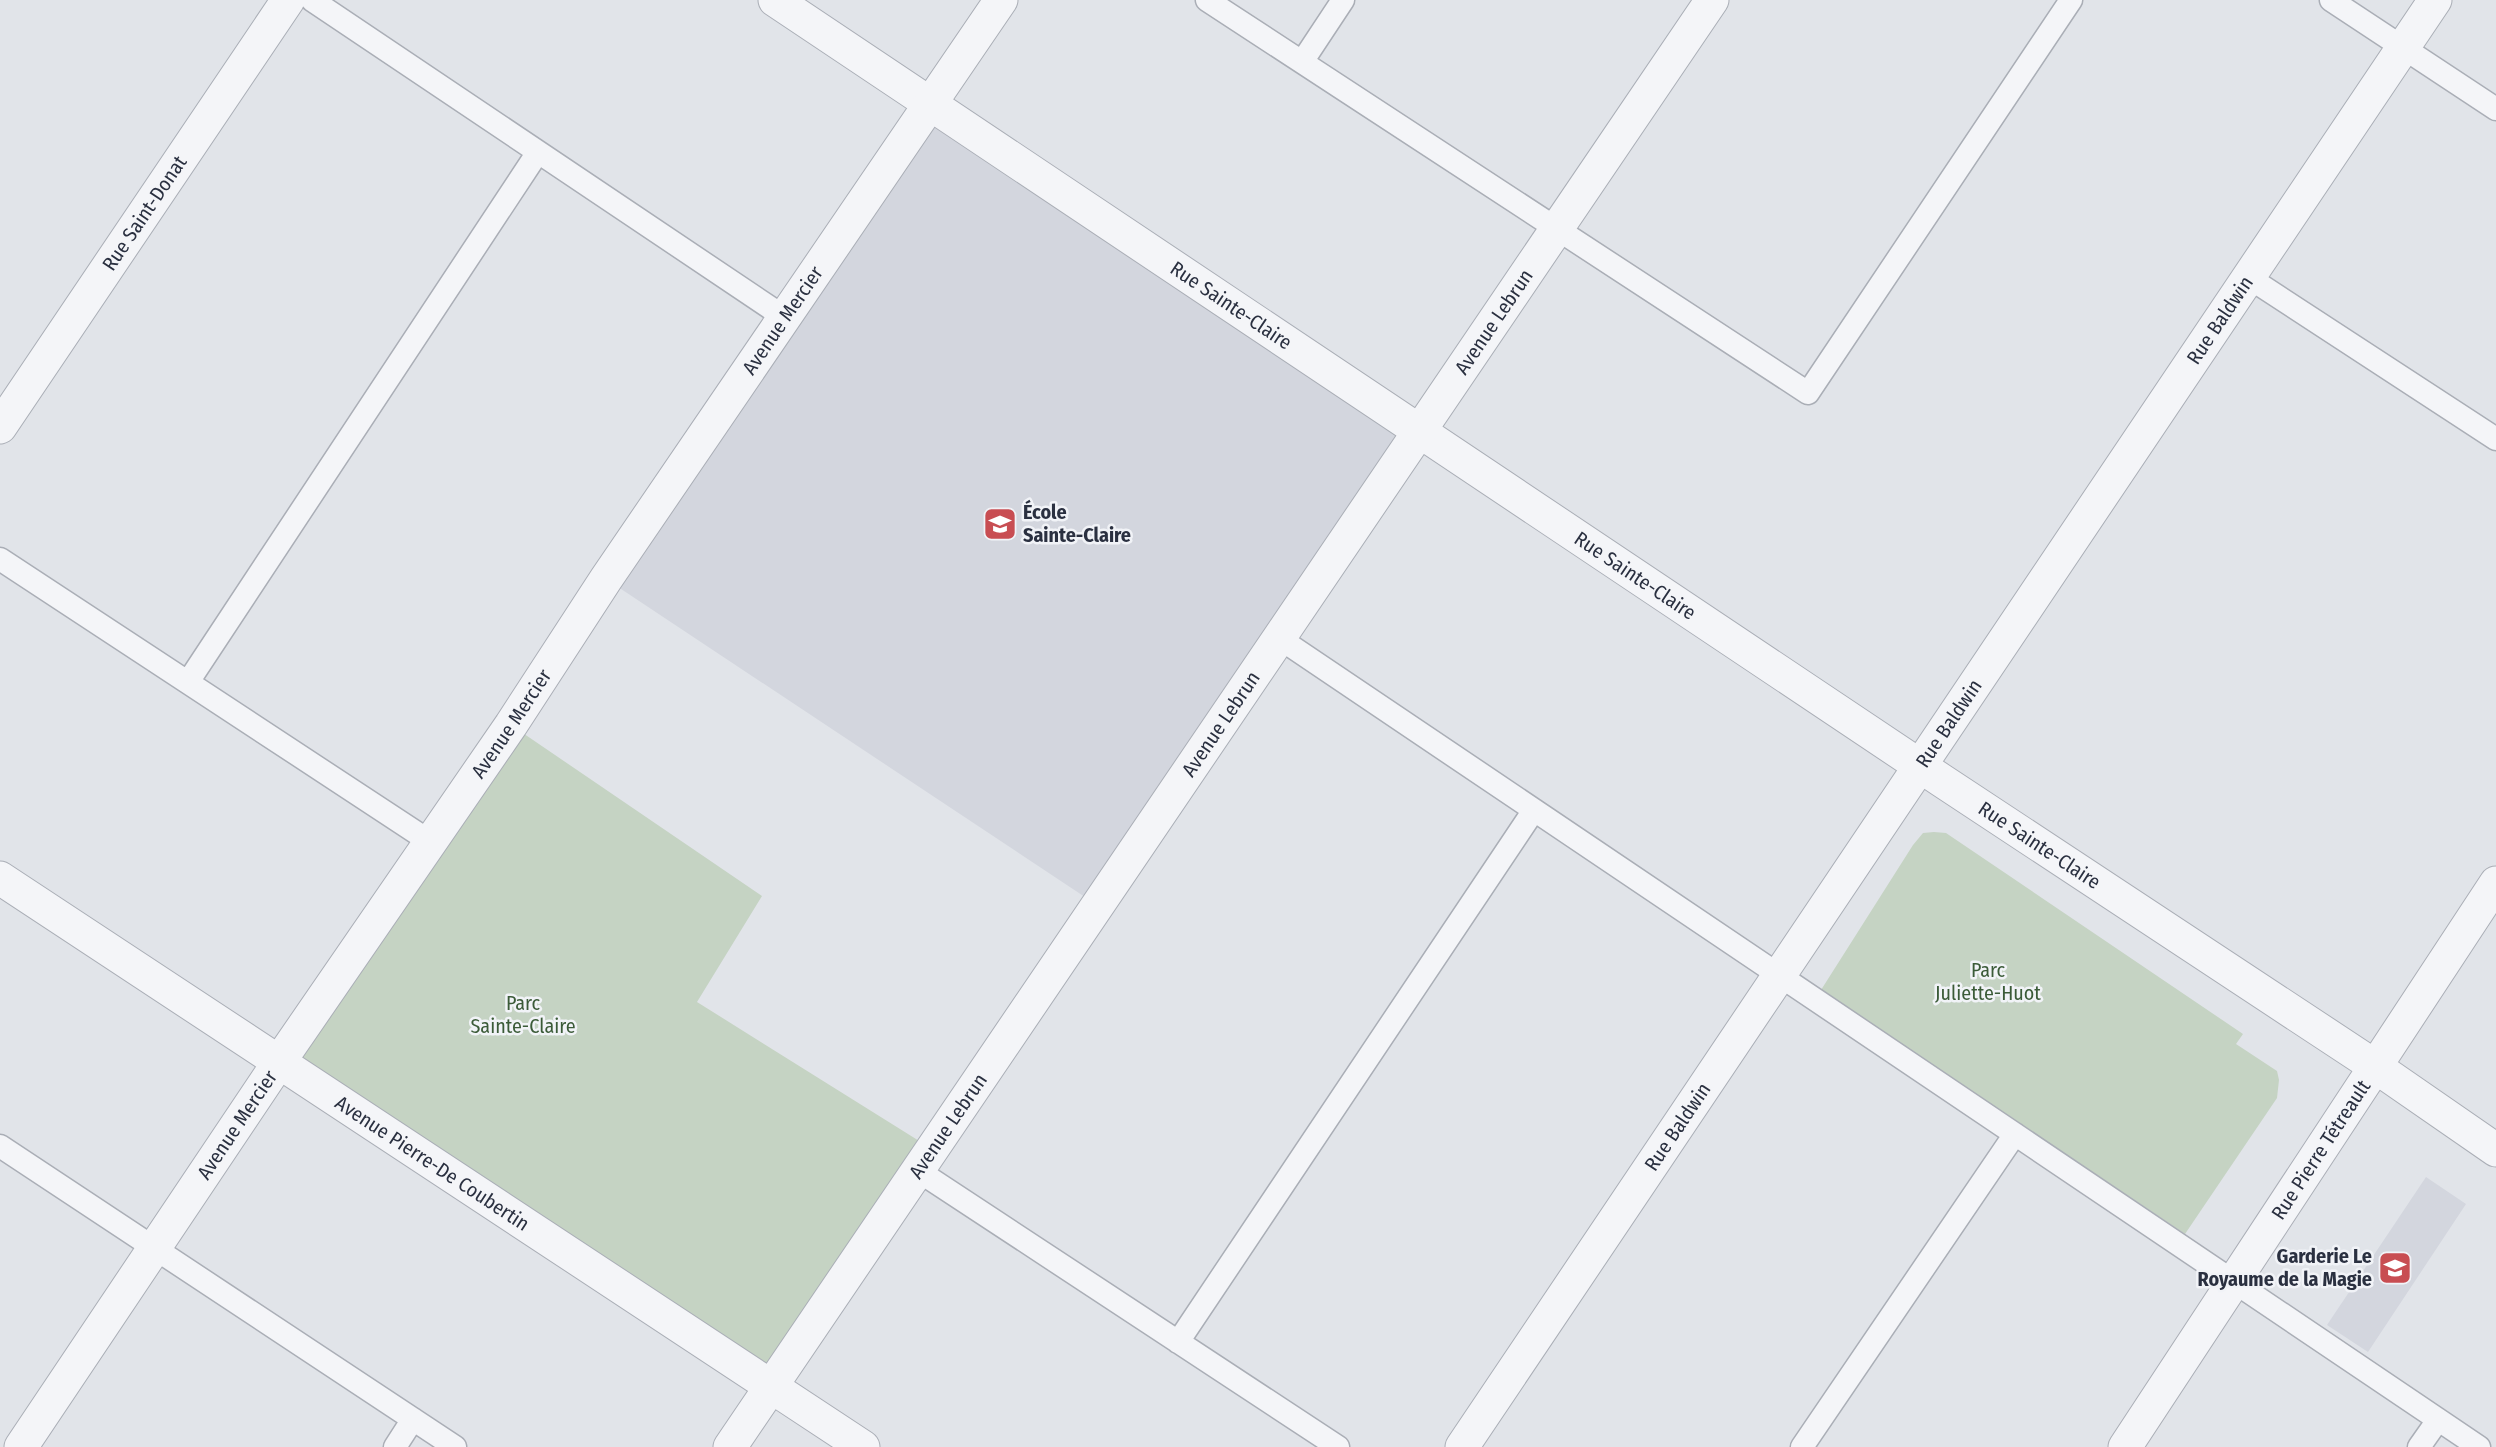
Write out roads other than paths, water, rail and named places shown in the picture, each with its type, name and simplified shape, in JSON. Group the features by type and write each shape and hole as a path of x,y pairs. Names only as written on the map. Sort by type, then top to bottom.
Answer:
{"street":[{"name":"Rue Saint-Donat","path":"0,427 288,0"},
{"name":"Rue Sainte-Claire","path":"775,0 1919,766 2376,1066 2496,1150"},
{"name":"Avenue Mercier","path":"21,1447 279,1062 511,725 606,579 1001,0"},
{"name":"Avenue Lebrun","path":"730,1447 1712,0"},
{"name":"Rue Baldwin","path":"1462,1447 2435,0"},
{"name":"Avenue Pierre-De Coubertin","path":"0,878 863,1447"},
{"name":"Rue Pierre Tétreault","path":"2125,1447 2496,883"}],"lane":[{"path":"312,0 784,317"},
{"path":"1207,0 1808,393 2071,0"},
{"path":"1302,62 1343,0"},
{"path":"2331,0 2496,109"},
{"path":"188,682 538,152"},
{"path":"2248,277 2496,439"},
{"path":"0,559 429,841"},
{"path":"1279,638 2479,1447"},
{"path":"1178,1342 1534,810"},
{"path":"1802,1447 2015,1134"},
{"path":"0,1146 455,1447"},
{"path":"917,1170 1338,1447"},
{"path":"395,1447 413,1419"},
{"path":"2419,1447 2438,1420"}],"place":[{"name":"École Sainte-Claire","path":"1000,524"},
{"name":"Garderie Le Royaume de la Magie","path":"2395,1268"}],"park label":[{"name":"Parc Juliette-Huot","path":"1988,982"},
{"name":"Parc Sainte-Claire","path":"523,1014"}]}
